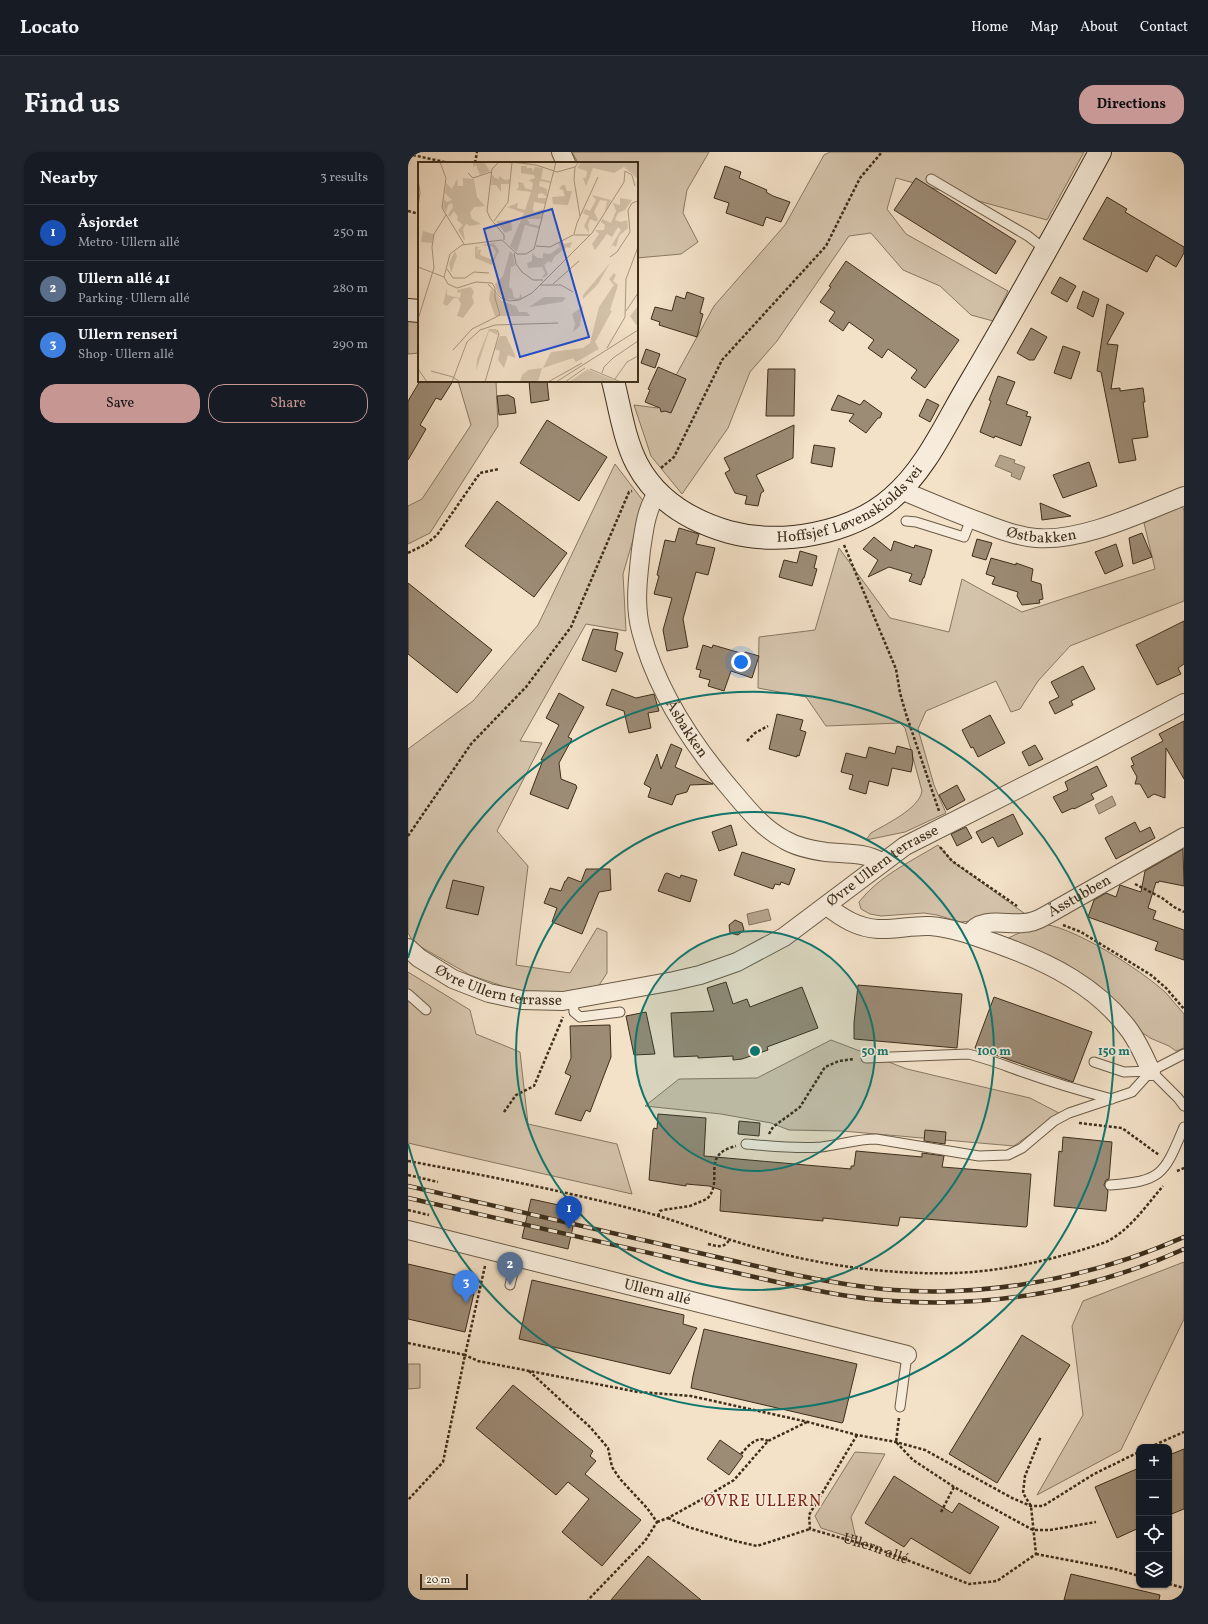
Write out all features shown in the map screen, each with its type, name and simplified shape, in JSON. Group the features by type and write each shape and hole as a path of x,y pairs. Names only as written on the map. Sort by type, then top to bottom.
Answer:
{"street":[{"path":"561,152 566,162"},
{"name":"Hoffsjef Løvenskiolds vei","path":"613,382 624,425 637,464 646,479 658,492 680,511 697,521 741,535 762,538 782,538 837,528 878,509 901,490 927,456 999,334 1100,152"},
{"path":"408,310 418,311"},
{"name":"Østbakken","path":"901,490 971,519 1021,536 1051,538 1097,529 1184,496"},
{"name":"Åsbakken","path":"658,492 650,507 643,533 639,574 638,615 647,651 680,719 709,762 750,813 773,833 785,841 799,846 826,852 862,854 882,862"},
{"name":"Øvre Ullern terrasse","path":"408,948 434,969 472,987 488,993 522,1000 568,1000 674,981 719,969 760,951 784,937 905,846 1184,703"},
{"name":"Åsstubben","path":"970,934 974,928 984,924 1022,923 1041,918 1184,837"},
{"path":"827,906 844,919 869,928 879,929 930,926 954,930 970,934 1022,953 1052,966 1090,990 1117,1015 1142,1052 1151,1072"},
{"name":"Ullern allé","path":"408,1230 517,1256 907,1355"}],"lane":[{"path":"931,179 1028,236 1046,250"},
{"path":"906,521 939,528 964,537 971,519"},
{"path":"408,994 426,1010"},
{"name":"Øvre Ullern terrasse","path":"568,1000 574,1012 580,1018 620,1012"},
{"path":"866,1058 968,1054 984,1058 1076,1090 1112,1099"},
{"path":"746,1144 807,1148 876,1139 998,1157 1016,1152 1054,1121 1069,1113 1132,1092 1151,1072 1184,1054"},
{"path":"1094,1062 1124,1072 1151,1072 1178,1098 1184,1106"},
{"path":"1110,1185 1135,1183 1146,1180 1158,1174 1169,1162 1184,1128"},
{"path":"510,1285 517,1256"},
{"path":"900,1407 907,1355"}],"path":[{"path":"475,162 477,152"},
{"path":"408,154 444,162"},
{"path":"408,211 418,214"},
{"path":"408,553 426,544 437,535 480,474 500,470"},
{"path":"837,528 896,669 900,693 936,830 952,861 1041,918 1081,932 1151,975 1166,988 1184,1009"},
{"path":"747,741 755,733 768,726"},
{"path":"1120,874 1184,912"},
{"path":"504,1112 516,1095 534,1086 564,1015 568,1000"},
{"path":"766,1146 771,1130 800,1107 825,1067 839,1061 866,1058"},
{"path":"1054,1121 1122,1128 1178,1170"},
{"path":"658,1216 660,1211 690,1206 708,1199 713,1189 715,1162 718,1155 728,1148 746,1144"},
{"path":"408,1161 634,1209 729,1240 788,1255 861,1268 929,1273 986,1271 1034,1263 1106,1242 1116,1237 1134,1220 1166,1182"},
{"path":"1172,1175 1178,1170 1184,1168"},
{"path":"408,1175 438,1182"},
{"path":"408,1210 430,1215"},
{"path":"708,1244 722,1246 729,1240"},
{"path":"408,1500 443,1462 486,1263"},
{"path":"408,1343 465,1355 478,1361 498,1366 638,1392 691,1396 808,1422 857,1435 896,1442 932,1454 1012,1498 1031,1506 1043,1506 1094,1474 1136,1453"},
{"path":"529,1371 590,1427 608,1448 612,1467 620,1479 648,1508 657,1522"},
{"path":"900,1407 896,1442 913,1460 954,1487 1033,1530 1050,1530 1096,1522"},
{"path":"588,1600 645,1541 657,1522 668,1518 734,1480 768,1441 808,1422"},
{"path":"1157,1444 1184,1432"},
{"path":"668,1518 688,1527 757,1546 810,1529 809,1515 857,1435"},
{"path":"1041,1436 1025,1476 1023,1493 1031,1506 1036,1554 1115,1569 1136,1575"},
{"path":"741,1454 748,1446 758,1439 764,1438 768,1441"},
{"path":"941,1512 954,1487"},
{"name":"Ullern allé","path":"810,1529 873,1547 969,1584 997,1581 1036,1554"},
{"path":"1172,1585 1184,1588"},
{"path":"408,1592 413,1600"}],"shaded area":[{"path":"572,152 709,152 687,190 683,213 698,242 681,254 638,258 638,162 577,162"},
{"path":"830,152 1084,152 1047,220 896,178 887,209 906,234 1008,291 993,321 971,315 940,286 903,270 871,233 849,236 777,341 750,372 728,428 682,494 651,456 634,405 658,408 714,306 785,225 824,155"},
{"path":"408,320 418,321 418,353 408,354"},
{"path":"458,382 496,382 498,426 430,533 408,544 408,506 422,499 471,425"},
{"path":"1000,455 1015,460 1014,463 1025,467 1020,480 1011,476 1012,473 995,466"},
{"path":"615,464 644,502 623,574 626,631 586,624 520,741 542,743 497,831 528,866 516,965 570,973 597,928 607,932 607,973 598,987 561,997 520,992 470,975 414,943 408,933 408,749 473,701 538,625"},
{"path":"1182,505 1184,511 1184,601 1070,646 1038,681 1020,709 1011,712 996,681 926,711 918,729 934,785 946,813 905,832 866,840 871,833 893,821 908,810 920,798 922,791 905,728 900,723 826,726 806,697 758,688 759,637 815,630 839,548 890,618 949,632 962,579 1022,612 1155,569 1144,523"},
{"path":"1112,796 1116,805 1099,814 1095,805"},
{"path":"938,845 953,862 1028,916 960,922 937,915 924,913 881,916 870,914 861,909 859,902 885,877"},
{"path":"768,909 771,920 749,925 747,914"},
{"path":"1039,924 1068,931 1106,950 1141,973 1166,993 1184,1014 1184,1048 1176,1051 1169,1046 1150,1038 1140,1031 1087,978 1065,963 1006,939"},
{"path":"408,972 470,1010 476,1034 520,1052 528,1124 617,1144 632,1194 408,1143"},
{"path":"831,1040 907,1069 1030,1098 1059,1113 1014,1146 842,1131 789,1130 771,1123 721,1114 645,1106 679,1079 757,1078"},
{"path":"1184,1262 1184,1319 1121,1450 1037,1495 1083,1415 1072,1326 1083,1301"},
{"path":"408,1364 420,1364 420,1388 408,1389"},
{"path":"855,1452 885,1454 851,1517 856,1539 821,1528 815,1516"}],"building":[{"path":"725,166 741,172 739,178 767,190 766,192 773,196 790,202 781,222 766,217 763,226 726,213 729,203 714,198"},
{"path":"916,178 1016,241 996,274 894,210"},
{"path":"1107,197 1127,209 1125,212 1184,247 1184,253 1176,267 1156,255 1147,272 1083,239"},
{"path":"846,261 959,340 925,388 911,378 917,370 888,349 882,358 868,348 874,340 849,322 843,331 829,321 835,312 820,302 831,287 829,286"},
{"path":"1060,277 1076,286 1067,302 1051,293"},
{"path":"1083,291 1099,299 1093,317 1077,308"},
{"path":"687,292 704,298 700,313 703,314 697,337 659,325 660,322 651,319 655,307 672,311 676,296 685,299"},
{"path":"1107,304 1124,313 1107,344 1118,345 1111,389 1120,388 1120,391 1143,388 1145,402 1143,402 1148,437 1132,439 1136,460 1119,463 1101,372 1097,371"},
{"path":"1031,328 1047,337 1034,360 1029,360 1017,353"},
{"path":"1063,346 1080,352 1071,379 1054,373"},
{"path":"646,349 660,354 655,368 641,363"},
{"path":"658,367 686,379 671,413 665,411 661,412 660,408 645,402 650,390 648,389"},
{"path":"768,369 795,369 794,416 766,416"},
{"path":"998,376 1015,382 1006,404 1028,412 1026,416 1031,417 1021,446 980,432 991,401 989,400"},
{"path":"419,382 452,382 441,400 436,398 420,425 426,429 408,460 408,401"},
{"path":"529,382 547,382 549,400 531,403"},
{"path":"508,395 514,398 516,413 499,415 497,396"},
{"path":"838,395 860,405 864,400 882,413 880,418 878,418 866,433 849,421 854,414 831,410"},
{"path":"927,399 939,405 930,422 919,416"},
{"path":"547,420 607,457 579,501 520,463"},
{"path":"794,425 793,458 756,475 764,491 761,493 758,506 745,504 747,496 735,493 725,473 730,470 724,458"},
{"path":"814,445 835,448 832,467 811,463"},
{"path":"1089,462 1097,486 1063,498 1053,475"},
{"path":"497,501 567,553 534,597 465,546"},
{"path":"1040,503 1071,516 1042,520"},
{"path":"679,528 699,534 696,544 715,548 708,575 696,572 683,619 688,647 667,651 663,630 672,598 654,594 659,576 657,575 665,540 675,542"},
{"path":"1142,533 1152,557 1133,564 1129,538"},
{"path":"874,537 891,551 894,541 914,548 915,545 932,550 921,585 909,581 912,574 889,567 868,577 878,560 863,549"},
{"path":"977,539 992,543 986,560 972,556"},
{"path":"1116,544 1123,566 1105,574 1095,552"},
{"path":"800,551 817,556 814,568 817,569 812,586 779,577 784,560 797,563"},
{"path":"991,558 1016,565 1016,563 1033,569 1031,581 1041,584 1043,599 1039,600 1040,603 1022,605 1017,596 1018,592 992,584 995,577 986,574"},
{"path":"408,583 492,650 457,693 408,654"},
{"path":"1184,621 1184,664 1178,668 1181,674 1157,685 1136,645"},
{"path":"593,629 618,633 615,650 623,653 616,672 582,660"},
{"path":"703,645 712,648 713,645 744,654 745,652 759,656 752,678 731,671 724,691 708,686 710,680 699,677 701,670 696,669"},
{"path":"1083,666 1095,689 1071,701 1073,705 1055,714 1049,702 1059,697 1051,682"},
{"path":"612,689 636,698 654,694 659,711 648,713 651,728 629,733 624,711 606,705"},
{"path":"559,693 584,707 568,737 572,739 559,763 561,779 576,785 577,787 568,809 530,794 543,760 541,760 559,725 546,718"},
{"path":"777,714 803,720 800,730 806,732 799,756 797,755 797,757 769,749"},
{"path":"990,715 1005,743 978,757 973,747 971,748 962,730"},
{"path":"1184,721 1184,779 1166,748 1165,798 1154,794 1148,798 1140,784 1135,784 1137,777 1131,766 1134,765 1131,758 1163,741 1159,734"},
{"path":"671,744 682,749 675,767 713,784 690,785 687,792 676,795 672,805 648,797 651,788 644,784 657,754 661,769"},
{"path":"1035,745 1043,759 1029,766 1022,752"},
{"path":"897,746 912,750 913,761 911,772 892,768 888,786 869,781 866,794 849,789 853,775 841,772 846,753 866,758 869,747 895,754"},
{"path":"1097,766 1107,786 1091,794 1094,799 1062,813 1053,797 1068,790 1065,782"},
{"path":"957,785 965,800 947,810 939,795"},
{"path":"1013,814 1023,834 998,847 993,837 982,843 976,832"},
{"path":"1135,822 1140,832 1150,827 1155,838 1116,859 1105,838"},
{"path":"731,825 737,845 719,851 712,832"},
{"path":"966,827 972,838 957,846 951,834"},
{"path":"1183,849 1184,886 1159,881 1158,883 1156,882 1148,908 1156,911 1153,919 1184,930 1184,960 1155,950 1158,942 1088,917 1094,900 1106,893 1116,897 1120,885 1141,892 1145,871"},
{"path":"742,852 795,869 789,885 781,882 780,885 775,884 773,889 734,875"},
{"path":"586,869 610,869 611,890 599,892 582,934 552,922 557,908 544,903 550,888 561,891 568,877 581,882"},
{"path":"667,873 680,878 681,875 697,880 690,902 658,891 665,874"},
{"path":"453,880 484,887 478,915 446,908"},
{"path":"735,920 742,923 744,930 738,935 730,933 729,925"},
{"path":"726,982 733,1004 747,999 750,1007 802,987 818,1028 767,1047 768,1050 742,1059 733,1060 733,1056 698,1058 698,1056 674,1057 671,1013 714,1011 707,988"},
{"path":"858,985 962,994 957,1048 854,1039"},
{"path":"994,997 1092,1032 1073,1082 975,1048"},
{"path":"646,1012 655,1054 634,1055 626,1016"},
{"path":"610,1025 611,1057 590,1112 586,1110 581,1121 555,1114 571,1076 565,1073 571,1058 570,1026"},
{"path":"658,1114 706,1118 704,1156 851,1169 851,1166 854,1166 856,1151 922,1157 922,1153 944,1156 942,1167 1031,1174 1027,1226 900,1217 898,1226 823,1218 823,1221 720,1211 721,1190 709,1186 686,1184 686,1186 649,1180 653,1130 654,1128 657,1129"},
{"path":"739,1121 760,1123 759,1136 738,1134"},
{"path":"925,1130 946,1132 945,1144 924,1141"},
{"path":"1063,1137 1112,1142 1109,1179 1106,1180 1104,1185 1108,1191 1106,1211 1054,1206 1059,1151 1062,1152"},
{"path":"531,1199 577,1209 568,1249 522,1238"},
{"path":"408,1264 477,1280 465,1332 408,1319"},
{"path":"532,1280 684,1315 683,1324 697,1328 670,1374 519,1339"},
{"path":"704,1329 857,1364 843,1422 691,1388"},
{"path":"1022,1335 1070,1365 997,1483 949,1454"},
{"path":"513,1385 593,1451 590,1456 596,1461 585,1474 641,1520 602,1566 562,1532 589,1499 568,1482 556,1495 476,1428"},
{"path":"720,1440 743,1456 729,1475 707,1459"},
{"path":"1184,1449 1184,1509 1172,1514 1172,1480 1172,1454"},
{"path":"1136,1469 1136,1529 1117,1538 1095,1487"},
{"path":"894,1476 952,1513 959,1503 999,1527 970,1574 911,1538 904,1547 865,1523"},
{"path":"648,1556 701,1600 611,1600"},
{"path":"1071,1574 1160,1595 1159,1600 1064,1600"}],"railway":[{"path":"408,1186 810,1278 894,1290 968,1290 1005,1287 1042,1281 1114,1263 1184,1237"},
{"path":"408,1198 823,1292 851,1297 894,1301 968,1302 1042,1293 1079,1285 1114,1275 1150,1263 1184,1249"}],"place":[{"name":"Åsjordet","path":"569,1229"},
{"name":"Ullern allé 41","path":"510,1285"},
{"name":"Ullern renseri","path":"466,1303"}],"district":[{"name":"ØVRE ULLERN","path":"763,1502"}]}
